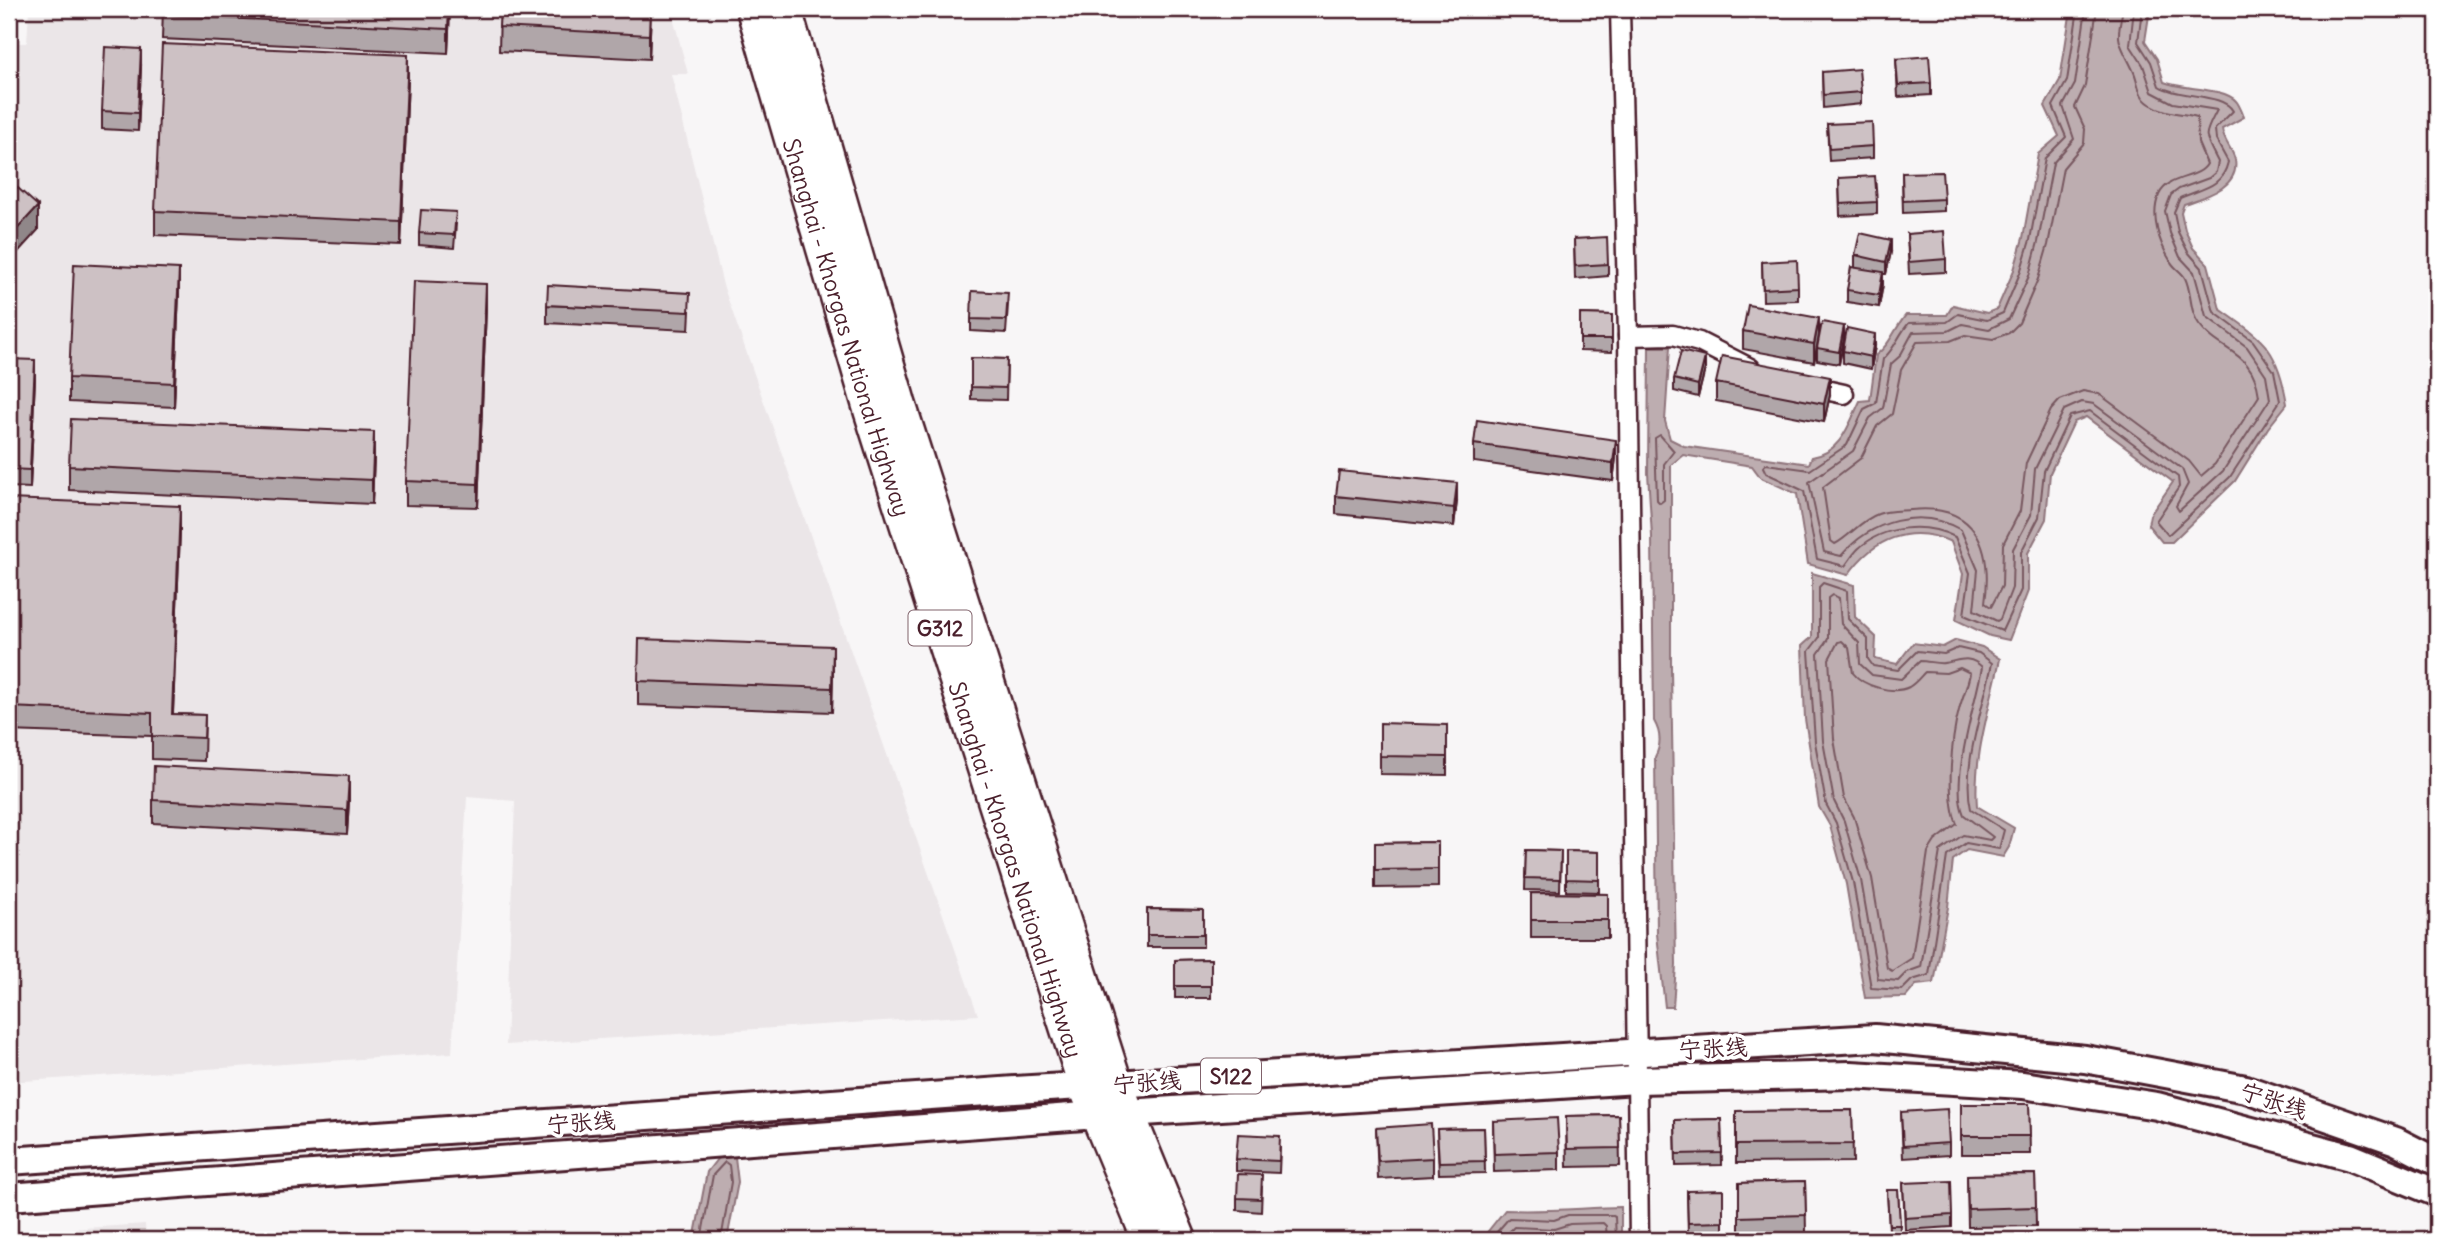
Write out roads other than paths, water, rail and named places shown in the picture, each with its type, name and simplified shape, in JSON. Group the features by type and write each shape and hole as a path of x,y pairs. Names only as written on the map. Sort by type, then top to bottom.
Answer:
{"highway":[{"name":"Shanghai - Khorgas National Highway","path":"753,9 848,283 1100,1085 1113,1115 1181,1240"},
{"name":"Shanghai - Khorgas National Highway","path":"785,9 848,283"},
{"name":"Shanghai - Khorgas National Highway","path":"1113,1115 1149,1240"}],"main road":[{"name":"宁张线","path":"9,1161 1100,1085 1875,1038 2085,1059 2246,1089 2396,1141 2437,1162"},
{"name":"宁张线","path":"9,1197 1113,1115 1637,1080 1851,1075 2023,1085 2157,1106 2350,1157 2437,1193"}],"street":[{"path":"1620,9 1628,336 1639,1240"},
{"path":"1628,336 1673,335 1699,342 1765,376"},
{"path":"1791,382 1844,394"}],"water":[{"path":"2071,9 2150,9 2145,41 2157,59 2164,82 2222,93 2238,104 2244,117 2222,129 2235,160 2232,178 2219,190 2184,204 2181,212 2193,248 2208,264 2220,309 2267,347 2279,370 2287,404 2268,428 2235,481 2172,542 2162,542 2148,525 2150,515 2173,482 2086,417 2074,422 2050,473 2046,519 2028,553 2028,591 2009,640 1990,636 1956,620 1963,574 1951,542 1921,534 1894,538 1869,552 1848,575 1808,564 1797,494 1761,478 1752,466 1683,455 1671,465 1676,965 1673,1007 1665,1007 1657,934 1655,757 1660,739 1654,721 1652,536 1648,473 1649,347 1670,347 1665,421 1670,439 1684,446 1809,464 1812,457 1830,450 1848,428 1860,401 1870,400 1876,355 1906,315 1947,315 1953,305 1987,313 1997,309 2014,270 2023,238 2038,154 2059,136 2045,106 2060,80"},
{"path":"1812,573 1854,585 1855,617 1876,637 1875,659 1897,664 1913,643 1943,647 1956,640 1982,647 2000,659 1980,750 1976,787 1977,806 2014,828 2009,847 2003,857 1967,850 1953,860 1948,907 1934,983 1916,985 1906,997 1865,998 1846,884 1830,826 1819,807 1805,719 1802,646 1812,637"},
{"path":"721,1154 735,1157 738,1182 727,1240 694,1240 707,1172"},
{"path":"1621,1207 1621,1240 1481,1240 1505,1210"}]}
